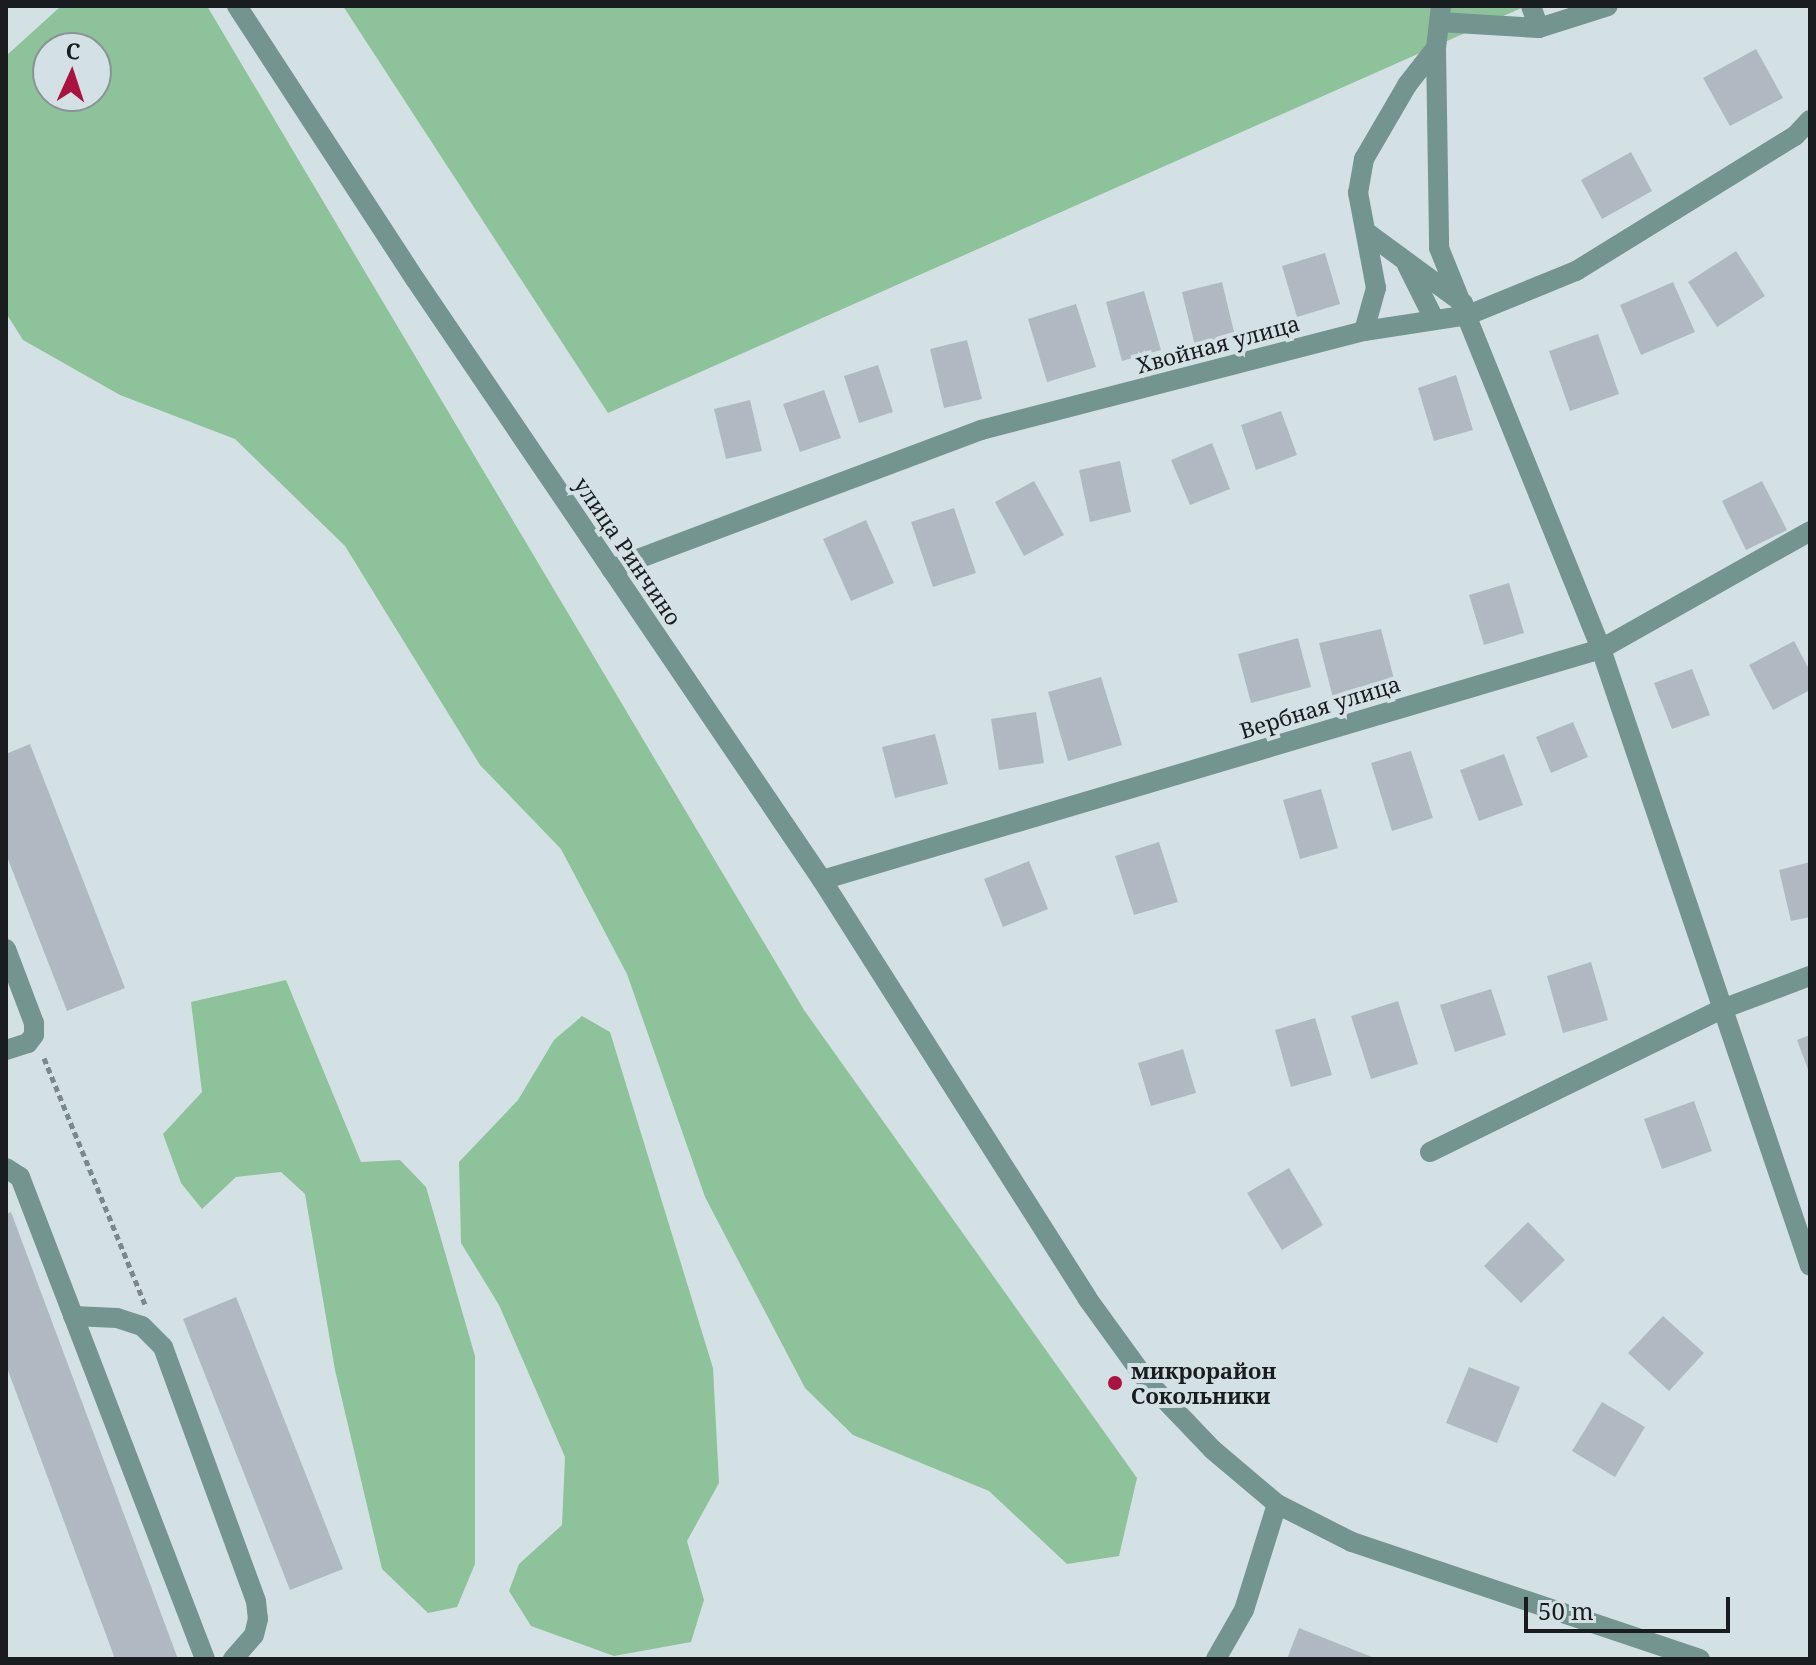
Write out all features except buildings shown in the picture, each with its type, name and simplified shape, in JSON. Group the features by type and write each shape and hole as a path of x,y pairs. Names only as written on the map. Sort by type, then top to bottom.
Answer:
{"street":[{"name":"улица Ринчино","path":"237,6 822,880 1087,1298 1147,1381 1213,1450 1277,1504 1352,1542 1700,1659"},
{"path":"1531,6 1539,28"},
{"path":"1608,6 1539,28 1441,14 1436,48 1439,248 1601,649 1810,1266"},
{"path":"1364,331 1376,288 1369,234 1358,193 1364,159 1407,85 1436,48"},
{"name":"Хвойная улица","path":"611,569 981,430 1364,331 1434,319 1576,271 1795,136 1810,120"},
{"path":"1369,234 1465,309"},
{"path":"1405,261 1434,319"},
{"name":"Вербная улица","path":"822,880 1601,649 1810,531"},
{"path":"6,949 34,1023 34,1035 28,1043 6,1050"},
{"path":"1430,1152 1722,1009 1810,976"},
{"path":"6,1168 20,1177 205,1659"},
{"path":"73,1316 117,1318 142,1326 163,1347 256,1601 258,1619 254,1635 233,1659"},
{"path":"1216,1659 1244,1610 1277,1504"}],"path":[{"path":"34,1035 163,1347"}],"green space":[{"path":"61,6 207,6 804,1010 1137,1478 1119,1556 1067,1564 989,1491 853,1435 805,1388 705,1197 627,974 561,849 480,765 345,546 235,439 120,395 23,340 6,313 6,56 32,32 32,112 112,112 112,32 32,32"},
{"path":"343,6 1526,6 608,413"},
{"path":"286,980 361,1162 400,1160 426,1187 475,1356 475,1564 457,1607 428,1613 382,1569 335,1370 305,1194 281,1172 236,1177 202,1209 181,1183 163,1134 202,1092 191,1002"},
{"path":"582,1016 610,1032 713,1368 719,1483 687,1541 704,1600 691,1642 614,1656 531,1626 509,1591 519,1564 562,1525 565,1457 499,1305 461,1243 459,1162 518,1100 554,1040"}],"place":[{"name":"микрорайон Сокольники","path":"1115,1383"}]}
